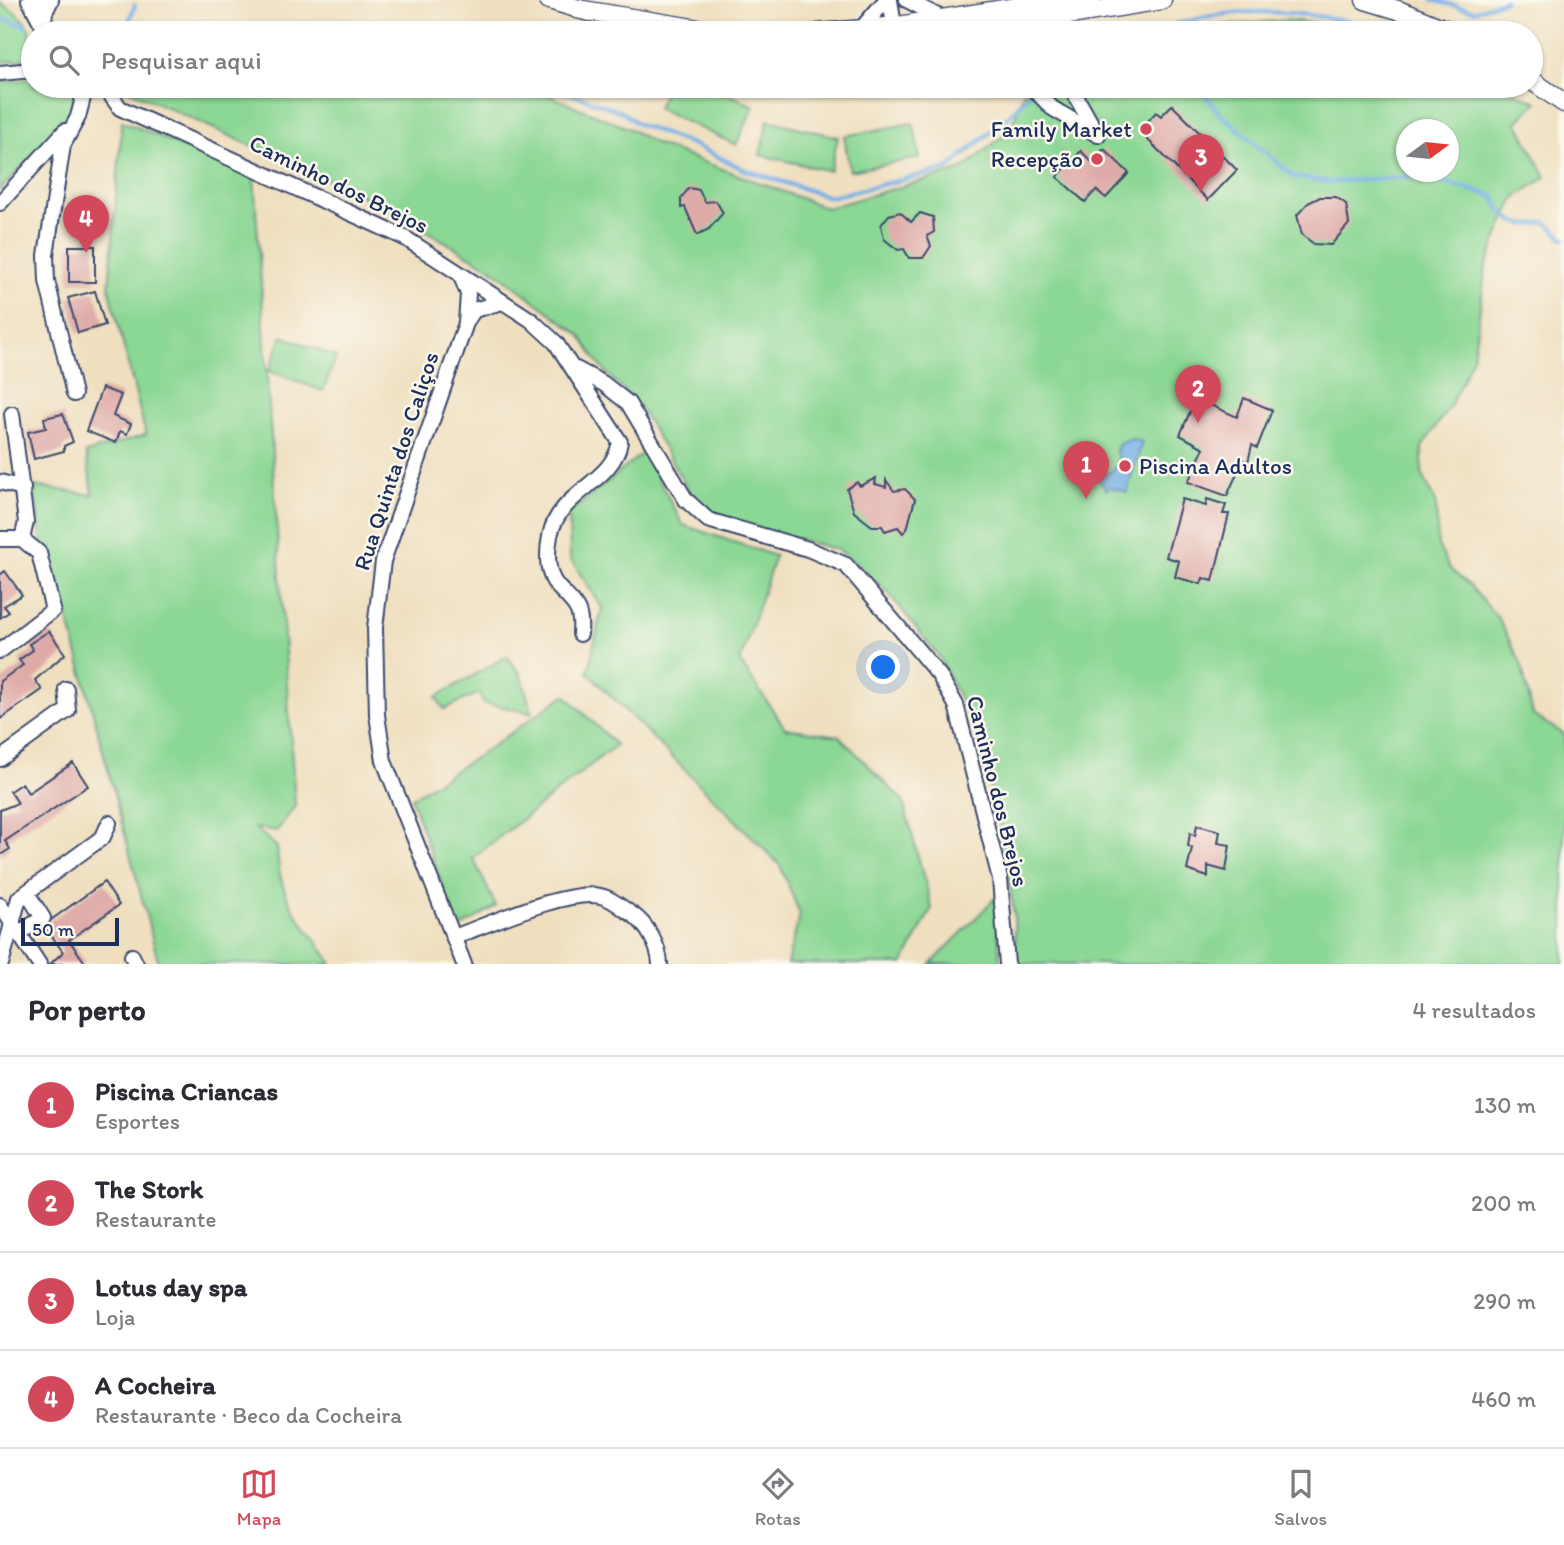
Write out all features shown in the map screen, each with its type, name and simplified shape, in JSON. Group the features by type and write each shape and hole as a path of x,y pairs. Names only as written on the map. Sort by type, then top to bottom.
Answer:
{"main road":[{"path":"549,0 616,21"},
{"path":"933,21 1163,0"},
{"path":"1365,0 1425,21"},
{"path":"1029,21 1065,7"},
{"path":"578,9 650,21"},
{"path":"1543,87 1562,99"}],"street":[{"path":"29,0 39,21"},
{"path":"45,21 51,0"},
{"path":"868,21 888,0"},
{"path":"888,0 894,21"},
{"path":"903,21 906,0 940,19 956,21"},
{"path":"1017,21 1026,11 1093,0"},
{"path":"1053,21 1065,7"},
{"path":"970,21 989,18 996,21"},
{"path":"0,73 21,71"},
{"path":"74,394 47,281 46,255 63,145 78,117 83,98"},
{"name":"Caminho dos Brejos","path":"113,98 120,108 405,237 531,320 556,343 575,368 604,384 628,403 686,500 708,520 808,549 846,565 939,675 956,705 1000,879 1007,964"},
{"path":"1043,98 1052,107 1098,135 1077,98"},
{"path":"0,203 78,117"},
{"name":"Rua Quinta dos Caliços","path":"461,276 468,294 466,323 383,561 374,628 377,715 384,761 464,964"},
{"path":"466,323 474,310 502,302"},
{"path":"575,368 620,442 611,465 567,501 557,514 550,534 547,561 557,587 570,596 578,610 580,634"},
{"path":"12,414 26,522 22,538"},
{"path":"0,482 23,488"},
{"path":"0,540 22,538 39,553 53,610 0,651"},
{"path":"0,760 68,710 66,689"},
{"path":"1,964 15,928 19,898 103,837 109,823"},
{"path":"15,928 43,918 27,893"},
{"path":"454,937 531,909 583,895 604,897 639,918 659,950 660,964"},
{"path":"0,905 39,964"}],"green space":[{"path":"0,3 24,21 21,21 21,60 0,62"},
{"path":"21,80 21,98 77,98 77,105 0,191 0,82"},
{"path":"146,98 555,98 630,129 658,145 827,208 963,169 1011,129 1021,98 1528,98 1537,102 1517,122 1546,177 1516,197 1506,216 1486,266 1473,357 1450,406 1422,447 1422,473 1436,504 1438,545 1449,568 1471,587 1498,618 1521,663 1533,715 1564,734 1564,964 1016,964 1014,914 1001,829 976,732 940,658 886,590 838,550 714,516 692,496 641,409 601,367 580,335 492,269 380,204"},
{"path":"662,98 737,98 754,106 736,145 657,108"},
{"path":"768,120 838,137 830,171 760,155"},
{"path":"122,121 254,176 295,806 277,831 255,828 277,847 282,884 294,911 332,964 159,964 66,610 41,537 34,486 93,495 86,453 146,435 109,288"},
{"path":"913,123 920,158 850,171 844,136"},
{"path":"282,336 336,357 323,391 269,371"},
{"path":"644,452 683,525 775,556 740,662 785,728 839,736 903,801 932,908 903,964 787,964 800,914 780,865 588,673 602,608 570,558 569,513"},
{"path":"507,656 521,675 532,713 483,703 479,693 444,709 436,697"},
{"path":"565,695 616,745 473,858 496,906 458,929 411,798 478,756"},
{"path":"996,897 1000,964 931,964"}],"water":[{"name":"Piscina Adultos","path":"1131,439 1142,442 1127,492 1110,487 1106,490 1098,477 1114,469 1119,459 1116,451 1119,444"}],"building":[{"path":"1172,105 1237,170 1208,200 1139,131 1156,112 1161,116"},
{"path":"1104,149 1129,173 1106,198 1096,190 1085,202 1057,177 1081,151 1092,162"},
{"path":"689,188 699,190 705,202 716,201 723,213 709,229 697,235 685,207 681,208 681,198"},
{"path":"1320,197 1336,197 1346,204 1349,224 1331,245 1314,244 1302,235 1297,215 1308,203"},
{"path":"900,212 911,222 920,213 933,217 934,232 927,236 931,246 923,258 909,258 904,249 898,250 884,239 881,225 889,215"},
{"path":"69,246 95,246 95,282 69,282"},
{"path":"95,291 105,325 78,333 68,298"},
{"path":"102,388 121,395 113,416 131,424 127,434 120,431 116,443 86,431"},
{"path":"1244,398 1272,410 1257,448 1252,445 1248,462 1243,460 1227,496 1188,482 1204,448 1180,435 1192,407 1201,411 1204,402 1237,417"},
{"path":"63,414 73,442 64,446 64,451 34,459 28,432 46,428 44,418"},
{"path":"876,478 875,484 886,487 886,480 894,491 905,489 915,499 907,529 903,533 898,527 885,531 882,526 872,526 854,512 847,489 857,482 860,486"},
{"path":"1182,499 1206,506 1207,499 1226,505 1223,514 1229,514 1213,581 1203,578 1201,584 1175,577 1179,561 1166,557"},
{"path":"5,571 22,595 4,606 9,612 0,618 0,575"},
{"path":"49,631 65,654 35,680 42,690 0,719 0,681 23,665 19,660 33,650 29,644"},
{"path":"73,763 88,786 5,841 10,849 0,855 0,810 18,803 10,791 22,783 28,793"},
{"path":"1197,825 1220,831 1218,843 1230,845 1226,871 1208,866 1208,877 1187,870 1192,848 1188,846 1190,833 1195,836"},
{"path":"104,882 119,905 69,940 86,964 50,964 63,952 44,925"}],"waterway":[{"path":"1433,0 1475,11 1505,0"},
{"path":"129,21 135,5"},
{"path":"1191,21 1254,12 1318,16 1344,21"},
{"path":"0,18 21,24"},
{"path":"583,98 622,112 638,124 694,145 745,170 830,197 947,169 1008,117 1026,98"},
{"path":"1207,98 1218,112 1294,177 1329,182 1421,176 1494,196 1497,205 1507,217 1521,223 1546,222 1564,239"}],"place":[{"name":"Family Market","path":"1146,129"},
{"name":"Recepção","path":"1097,159"},
{"name":"Lotus day spa","path":"1201,192"},
{"name":"A Cocheira","path":"86,253"},
{"name":"The Stork","path":"1198,423"},
{"name":"Piscina Adultos","path":"1125,466"},
{"name":"Piscina Criancas","path":"1086,499"}]}
